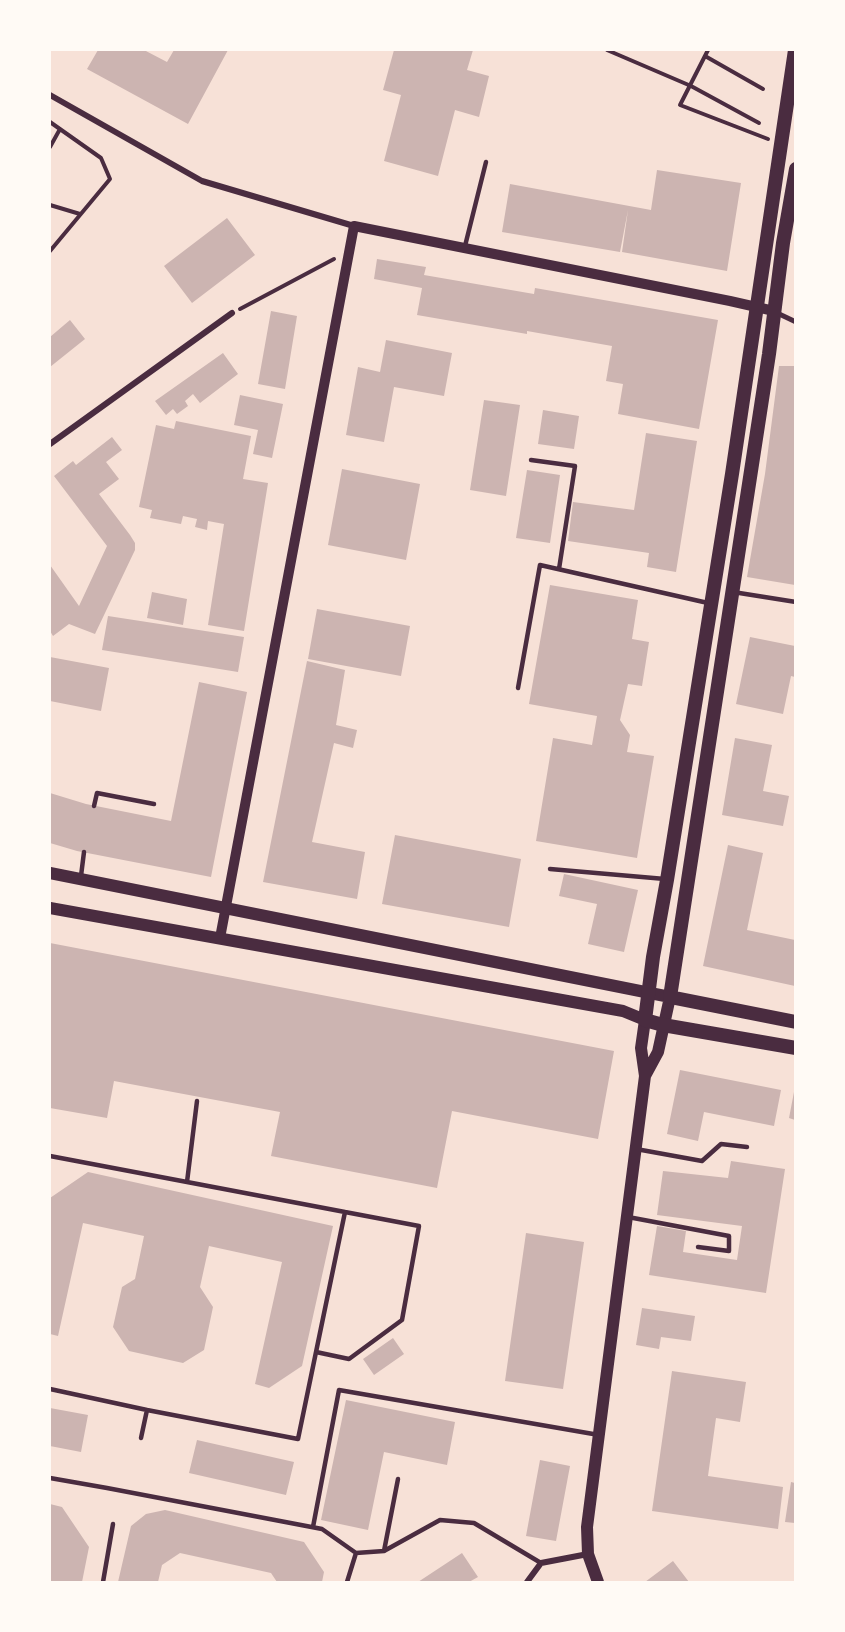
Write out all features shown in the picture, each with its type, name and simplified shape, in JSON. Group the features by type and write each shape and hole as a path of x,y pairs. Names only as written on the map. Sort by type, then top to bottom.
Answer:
{"main road":[{"path":"598,1582 588,1554 587,1527 645,1076 641,1048 653,957 668,880 732,474 795,50"},
{"path":"645,1076 658,1052 670,997 795,169"},
{"path":"50,873 225,906 795,1022"},
{"path":"50,908 622,1011 663,1025 795,1048"}],"street":[{"path":"50,95 202,181 354,226 730,301 774,311 795,322"},
{"path":"220,938 354,226"},
{"path":"50,444 232,313"},
{"path":"527,1582 541,1563 588,1554"}],"lane":[{"path":"465,248 486,162"},
{"path":"531,460 575,466 559,569"},
{"path":"518,688 540,565 711,603"},
{"path":"732,592 795,602"},
{"path":"94,806 97,794 154,804"},
{"path":"80,879 84,852"},
{"path":"550,869 668,880"},
{"path":"187,1182 197,1101"},
{"path":"636,1149 702,1161 721,1144 747,1147"},
{"path":"50,1156 419,1226 402,1320 349,1359 316,1352"},
{"path":"50,1389 298,1439 345,1212"},
{"path":"627,1217 729,1236 729,1251 698,1247"},
{"path":"313,1527 339,1390 599,1435"},
{"path":"141,1438 147,1410"},
{"path":"50,1479 322,1529 356,1553 384,1551 440,1520 474,1523 541,1563"},
{"path":"384,1551 398,1479"},
{"path":"103,1582 113,1524"},
{"path":"347,1582 356,1553"}],"path":[{"path":"607,50 691,86 759,123"},
{"path":"708,50 680,105 780,144"},
{"path":"705,56 763,89"},
{"path":"50,122 101,158 110,179 50,251"},
{"path":"50,147 60,129"},
{"path":"50,205 80,214"},
{"path":"232,313 350,251"}],"building":[{"path":"98,50 144,50 167,62 174,50 228,50 188,124 87,69"},
{"path":"394,50 473,50 467,70 489,76 479,117 455,110 438,176 384,161 401,95 383,90"},
{"path":"657,170 741,183 727,271 622,252 628,210 620,252 502,232 510,184 651,210"},
{"path":"227,218 255,255 192,303 164,266"},
{"path":"377,259 426,267 424,275 534,294 535,288 718,320 699,429 618,414 623,384 606,381 612,346 417,315 422,288 374,279"},
{"path":"271,311 297,316 285,389 258,384"},
{"path":"70,320 85,339 50,367 50,337"},
{"path":"386,340 452,353 444,396 394,387 384,442 346,435 358,367 380,372"},
{"path":"223,353 238,374 200,403 193,394 185,401 188,406 177,414 173,409 166,415 155,401"},
{"path":"779,366 795,366 795,585 747,577 765,474"},
{"path":"240,395 283,404 272,458 253,454 258,430 234,425"},
{"path":"484,400 520,405 506,496 470,490"},
{"path":"543,410 579,416 574,449 538,444"},
{"path":"176,421 251,436 243,479 268,483 244,631 208,625 224,524 208,521 207,530 195,527 197,519 183,516 181,524 150,518 152,510 139,507 156,425 174,429"},
{"path":"646,433 697,441 676,572 647,567 649,553 568,541 573,502 634,510"},
{"path":"112,437 122,450 106,462 119,479 99,494 130,535 135,543 135,550 95,634 69,624 53,636 50,631 50,565 79,606 107,546 54,476 73,461 76,465"},
{"path":"342,469 420,484 406,560 328,545"},
{"path":"527,470 560,475 550,543 516,538"},
{"path":"550,585 638,600 632,639 649,642 642,686 628,684 620,720 630,735 627,752 654,756 637,858 536,841 553,738 592,745 597,716 529,704"},
{"path":"152,592 187,599 183,625 147,618"},
{"path":"317,609 410,626 401,676 308,659"},
{"path":"108,616 244,637 238,672 102,650"},
{"path":"750,637 795,646 795,677 791,676 783,714 736,704"},
{"path":"50,657 109,668 101,711 50,701"},
{"path":"307,661 345,670 336,725 357,730 353,748 334,743 312,842 365,852 357,899 263,882"},
{"path":"199,682 247,692 211,877 77,851 50,843 50,793 86,804 171,821"},
{"path":"735,738 772,745 763,791 789,796 783,826 722,815"},
{"path":"395,835 521,859 509,927 382,904"},
{"path":"728,845 763,853 747,930 795,940 795,986 703,966"},
{"path":"564,874 638,890 624,952 588,944 597,904 559,896"},
{"path":"50,943 614,1051 598,1139 452,1111 437,1188 271,1156 280,1112 114,1081 107,1118 50,1108"},
{"path":"680,1070 781,1090 774,1126 704,1112 698,1141 667,1134"},
{"path":"795,1093 795,1120 789,1118"},
{"path":"731,1161 785,1169 766,1293 649,1275 657,1226 686,1231 683,1252 737,1260 742,1226 657,1215 663,1171 728,1178"},
{"path":"88,1172 333,1226 302,1366 269,1388 255,1384 282,1262 209,1246 200,1287 213,1307 204,1350 183,1363 129,1351 113,1327 122,1287 135,1279 144,1236 83,1223 58,1336 50,1334 50,1198"},
{"path":"526,1233 584,1242 563,1389 505,1381"},
{"path":"642,1308 695,1316 691,1341 661,1337 659,1349 636,1345"},
{"path":"393,1338 404,1354 374,1375 363,1359"},
{"path":"672,1371 746,1382 740,1422 716,1418 708,1476 783,1487 778,1529 652,1511"},
{"path":"346,1400 455,1422 447,1465 384,1452 368,1530 321,1520"},
{"path":"50,1408 88,1415 81,1452 50,1446"},
{"path":"197,1440 294,1462 286,1495 189,1473"},
{"path":"540,1460 570,1466 556,1541 526,1536"},
{"path":"791,1482 795,1483 795,1523 785,1522"},
{"path":"50,1504 62,1507 89,1547 82,1582 50,1582"},
{"path":"165,1510 304,1542 324,1572 322,1582 277,1582 271,1573 180,1553 162,1565 158,1582 118,1582 131,1526 146,1514"},
{"path":"462,1553 478,1577 469,1582 418,1582"},
{"path":"673,1561 689,1582 645,1582"}]}
